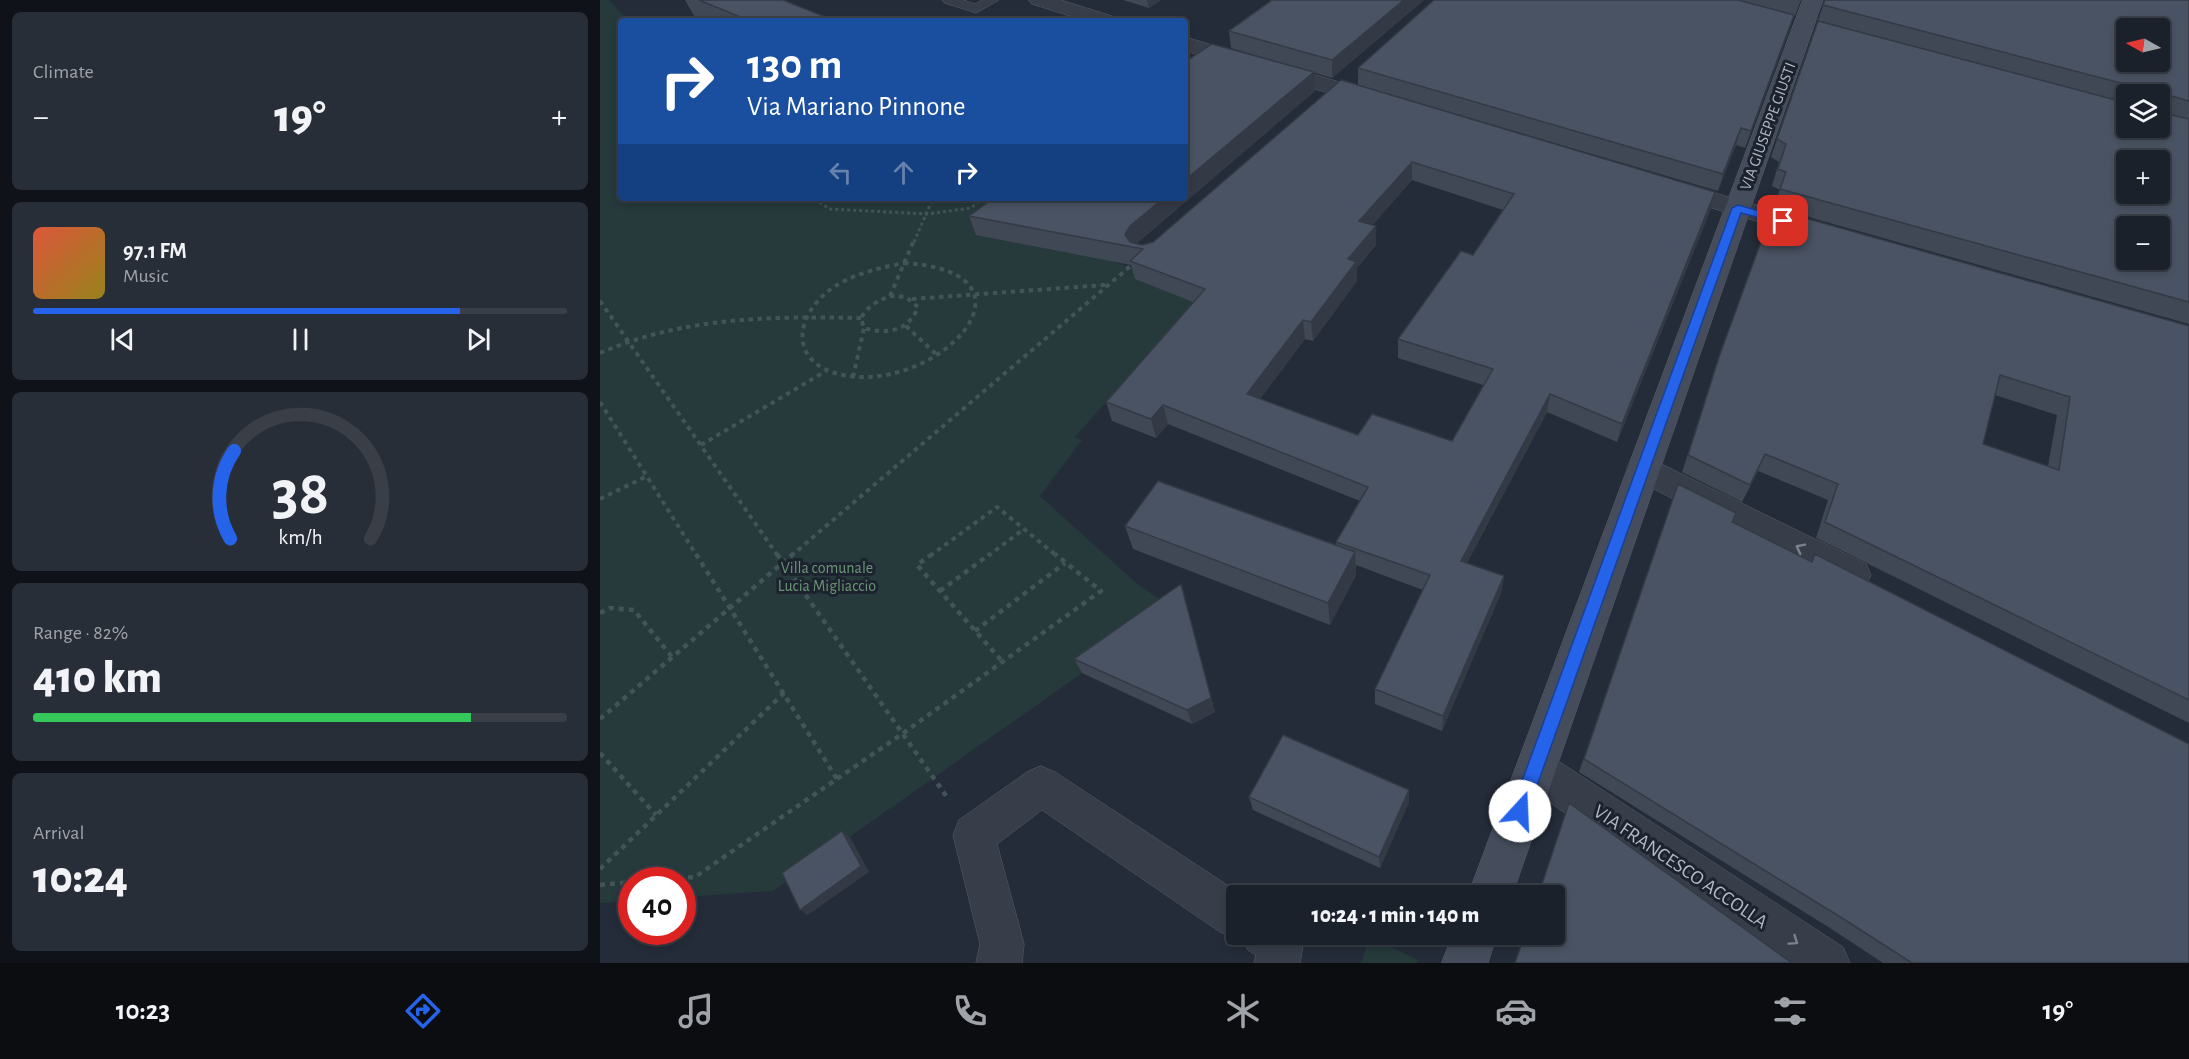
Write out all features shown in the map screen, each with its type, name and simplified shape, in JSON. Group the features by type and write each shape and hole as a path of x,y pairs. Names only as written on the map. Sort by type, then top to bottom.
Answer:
{"street":[{"path":"1053,2 1099,18"},
{"name":"VIA GIUSEPPE GIUSTI","path":"1494,885 1805,21"},
{"path":"1188,45 1401,107"},
{"path":"1652,182 1839,237"},
{"path":"1643,468 1879,588"},
{"name":"VIA FRANCESCO ACCOLLA","path":"1535,769 1827,963"},
{"path":"999,963 1002,944 974,835 1041,786 1226,909"},
{"path":"1277,963 1280,945"},
{"path":"1465,963 1471,945"}],"lane":[{"path":"950,0 976,9 992,0"}],"path":[{"path":"819,201 829,209 927,214 971,208 979,201"},
{"path":"891,296 932,201"},
{"path":"600,719 782,561 1137,260"},
{"path":"904,263 929,264 950,269 966,280 975,294 975,309 969,326 956,342 938,356 911,369 881,376 853,377 826,371 808,357 801,338 807,316 823,297 847,280 874,269 904,263"},
{"path":"853,377 864,328 861,318 865,309 876,301 891,296 912,299 1106,285"},
{"path":"864,328 876,333 891,332 906,326 915,316 918,307 912,299"},
{"path":"600,301 974,835"},
{"path":"600,353 627,339 708,323 807,316 861,318"},
{"path":"906,326 938,356"},
{"path":"701,445 826,371"},
{"path":"600,402 602,409 837,779"},
{"path":"600,500 646,476"},
{"path":"696,876 902,734 1101,591 997,507 917,565 1002,661"},
{"path":"940,591 1024,529"},
{"path":"975,631 1065,563"},
{"path":"600,613 610,608 634,610 672,657"},
{"path":"600,869 784,693"},
{"path":"600,753 656,816"},
{"path":"600,885 618,883"}],"green space":[{"name":"Villa comunale Lucia Migliaccio","path":"600,0 609,0 626,18 618,18 618,201 1031,201 1111,261 1212,292 1153,349 1075,437 1082,440 1040,496 1134,581 1173,609 773,891 696,896 696,867 618,867 618,902 600,903"},
{"path":"1367,945 1387,945 1418,960 1417,963 1361,963"}],"building":[{"path":"699,0 783,0 828,18 743,18"},
{"path":"1272,0 1404,0 1332,60 1229,31"},
{"path":"1434,0 1738,0 1794,15 1751,131 1741,128 1723,174 1358,68"},
{"path":"1825,0 2189,0 2189,101 2170,97 2170,84 2125,84 1823,5"},
{"path":"1818,21 2116,100 2116,138 2170,138 2170,115 2189,119 2189,302 1780,189 1786,172 1778,169 1786,144 1777,139"},
{"path":"1212,44 1314,72 1188,177 1188,60"},
{"path":"1341,80 1715,192 1622,424 1550,394 1461,561 1504,576 1443,716 1375,689 1430,575 1336,542 1368,487 1163,405 1151,419 1106,402 1205,289 1130,261 1143,249 969,216 990,201 1160,201 1130,226 1125,235 1130,242 1142,245 1153,242","holes":["1412,162 1514,194 1473,255 1461,251 1398,339 1493,369 1452,441 1372,414 1358,435 1247,394 1303,320 1311,322 1356,262 1348,259 1376,226 1359,221"]},
{"path":"1773,209 2189,326 2189,700 1825,522 1838,484 1765,454 1750,485 1688,455 1720,354","holes":["2000,375 2070,397 2059,470 1983,444"]},
{"path":"1158,481 1355,552 1328,603 1125,526"},
{"path":"1678,484 1736,513 1732,522 1812,562 1815,554 2189,744 2189,963 1912,963 1584,759"},
{"path":"1181,584 1211,698 1187,710 1074,659"},
{"path":"1283,735 1409,790 1379,857 1249,797"},
{"path":"1569,803 1792,963 1515,963 1521,945 1565,945 1565,885 1542,885"},
{"path":"842,831 861,866 800,910 782,873"}],"route":[{"path":"1520,811 1738,208 1783,221"}]}
